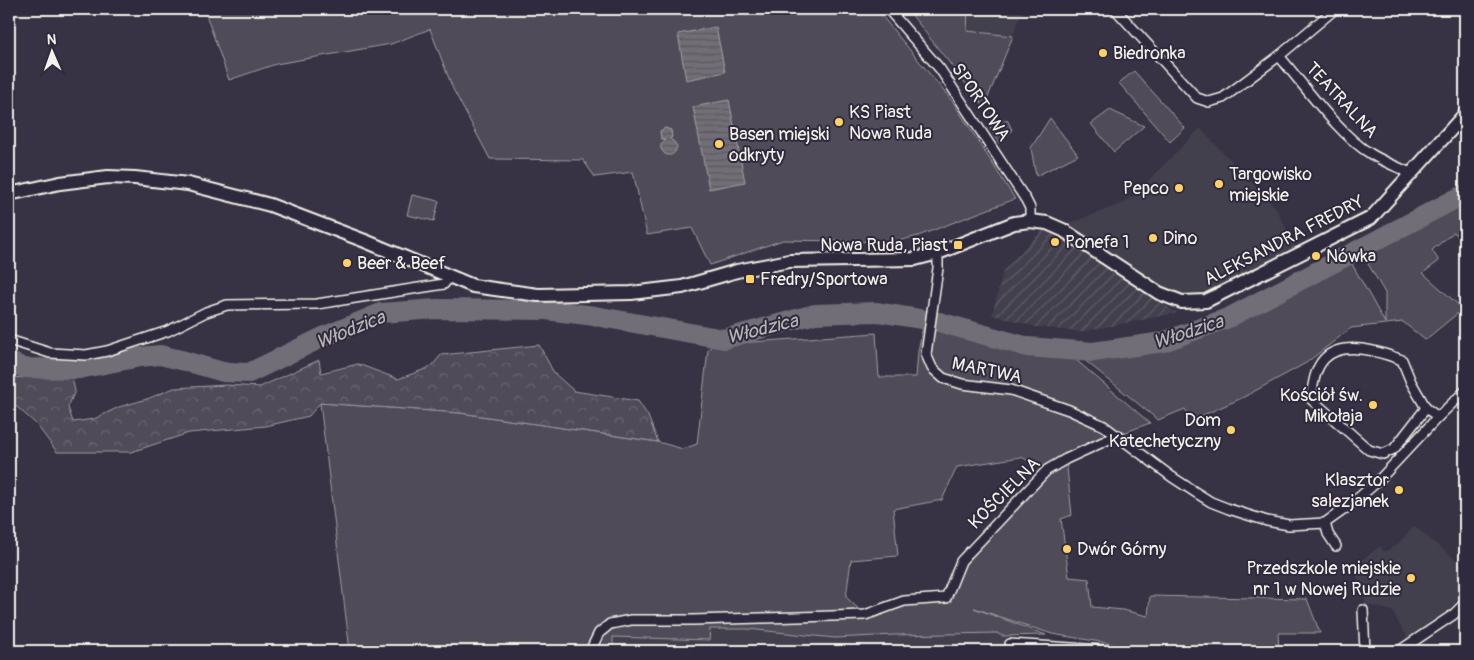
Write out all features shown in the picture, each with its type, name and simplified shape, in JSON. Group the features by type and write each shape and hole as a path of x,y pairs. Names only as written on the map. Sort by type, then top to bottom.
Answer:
{"street":[{"name":"SPORTOWA","path":"888,9 940,69 1026,200 1030,208 1030,221"},
{"name":"TEATRALNA","path":"1115,9 1197,98 1209,102 1223,98 1280,56 1335,9"},
{"name":"TEATRALNA","path":"1280,56 1352,140 1370,154 1412,174"},
{"name":"ALEKSANDRA FREDRY","path":"9,194 60,183 108,178 135,178 188,184 270,205 472,286 538,295 631,292 682,287 737,271 789,261 915,259 938,253 1014,223 1030,221 1047,223 1063,230 1159,293 1182,302 1206,300 1371,218 1465,114"},
{"name":"MARTWA","path":"938,253 938,268 926,341 926,354 932,368 943,378 962,384 1011,390 1033,397 1104,426 1118,435"},
{"path":"9,340 50,353 86,355 107,351 168,331 206,312 226,305 317,304 444,284 449,277"},
{"path":"1426,408 1394,449 1383,454 1369,450 1311,399 1313,381 1325,358 1330,355 1342,349 1371,349 1402,360 1411,382 1426,408 1438,417"},
{"path":"1118,435 1172,477 1211,502 1267,521 1289,525 1325,523 1350,506 1378,481 1465,391"},
{"name":"KOŚCIELNA","path":"592,651 599,633 610,624 630,620 865,615 904,600 946,598 961,561 1048,470 1066,459 1118,435"},
{"path":"1325,523 1328,534 1336,546"},
{"path":"1399,651 1453,615 1465,603"},
{"path":"1363,610 1365,651"},
{"path":"1010,644 1118,651"}],"shaded area":[{"path":"907,9 1023,9 984,107"},
{"name":"Basen miejski odkryty","path":"716,27 725,72 686,80 678,34"},
{"name":"Basen miejski odkryty","path":"729,100 745,182 709,189 693,107"},
{"path":"665,128 671,130 672,137 670,139 677,146 676,151 672,155 665,154 661,149 661,145 665,140 661,138 660,131"},
{"path":"1200,128 1276,208 1296,248 1203,296 1183,294 1161,287 1051,230 1124,203"},
{"path":"1048,230 1177,313 1081,332 1036,327 992,315 1003,271 1030,242 1043,231"},
{"name":"Przedszkole miejskie nr 1 w Nowej Rudzie","path":"1414,526 1465,567 1465,592 1446,612 1408,639 1392,611 1365,604 1363,587 1352,568 1380,546 1384,552 1397,545"},
{"path":"675,626 1006,630 1006,650 1018,651 607,651 609,636"}],"green space":[{"path":"204,9 876,9 953,102 1015,199 918,236 894,242 783,240 710,265 692,228 647,235 633,172 595,177 583,160 490,159 453,89 430,29 391,44 276,64 229,80"},
{"path":"907,9 968,9 967,31 1013,36 984,107"},
{"path":"1134,71 1185,128 1170,142 1119,83"},
{"path":"1110,110 1144,126 1114,152 1091,124"},
{"path":"999,118 1008,121 1012,130 1000,143 990,128"},
{"path":"1050,118 1078,155 1036,176 1031,148"},
{"path":"1465,194 1465,240 1463,242 1454,232 1432,250 1439,261 1423,273 1463,309 1425,340 1403,322 1351,328 1306,363 1242,398 1192,420 1185,409 1158,420 1082,358 1075,359 1150,423 1118,435 1066,459 1072,515 1061,519 1069,577 1089,579 1092,607 1123,610 1148,616 1150,596 1307,599 1320,633 1278,633 1279,651 1156,651 1052,634 974,608 1046,635 1002,636 997,633 835,638 748,629 710,629 709,640 613,637 613,651 462,651 413,649 399,651 350,651 320,403 461,413 658,442 683,449 697,444 708,350 712,345 876,333 879,377 916,377 918,351 924,322 939,322 1028,347 1093,352 1163,342 1228,318","holes":["1364,257 1385,293 1385,323 1352,264","1021,457 1047,470 961,561 946,598 904,601 865,615 846,597 851,560 898,556 893,509 942,500 957,467"]},
{"path":"412,195 439,201 434,221 407,215"},
{"path":"539,345 554,373 574,391 638,401 648,416 658,442 461,413 320,403 309,416 266,426 189,433 131,452 57,452 36,424 9,400 9,378 72,377 75,391 68,407 73,422 94,419 119,407 147,399 174,388 226,385 260,387 319,360 321,373 358,364 398,379 431,367 441,355"}],"waterway":[{"name":"Włodzica","path":"9,361 24,368 79,369 160,355 223,372 249,373 323,337 381,313 436,309 546,310 595,316 724,339 815,314 877,312 939,322 1028,347 1093,352 1163,342 1228,318 1465,194"}],"place":[{"name":"Biedronka","path":"1103,53"},
{"name":"KS Piast Nowa Ruda","path":"839,122"},
{"name":"Basen miejski odkryty","path":"719,144"},
{"name":"Targowisko miejskie","path":"1219,184"},
{"name":"Pepco","path":"1179,188"},
{"name":"Dino","path":"1153,238"},
{"name":"Ponefa 1","path":"1055,242"},
{"name":"Nowa Ruda, Piast","path":"958,245"},
{"name":"Nówka","path":"1316,256"},
{"name":"Beer & Beef","path":"347,263"},
{"name":"Fredry/Sportowa","path":"750,279"},
{"name":"Kościół św. Mikołaja","path":"1373,405"},
{"name":"Dom Katechetyczny","path":"1231,430"},
{"name":"Klasztor salezjanek","path":"1399,490"},
{"name":"Dwór Górny","path":"1067,549"},
{"name":"Przedszkole miejskie nr 1 w Nowej Rudzie","path":"1411,578"}]}
